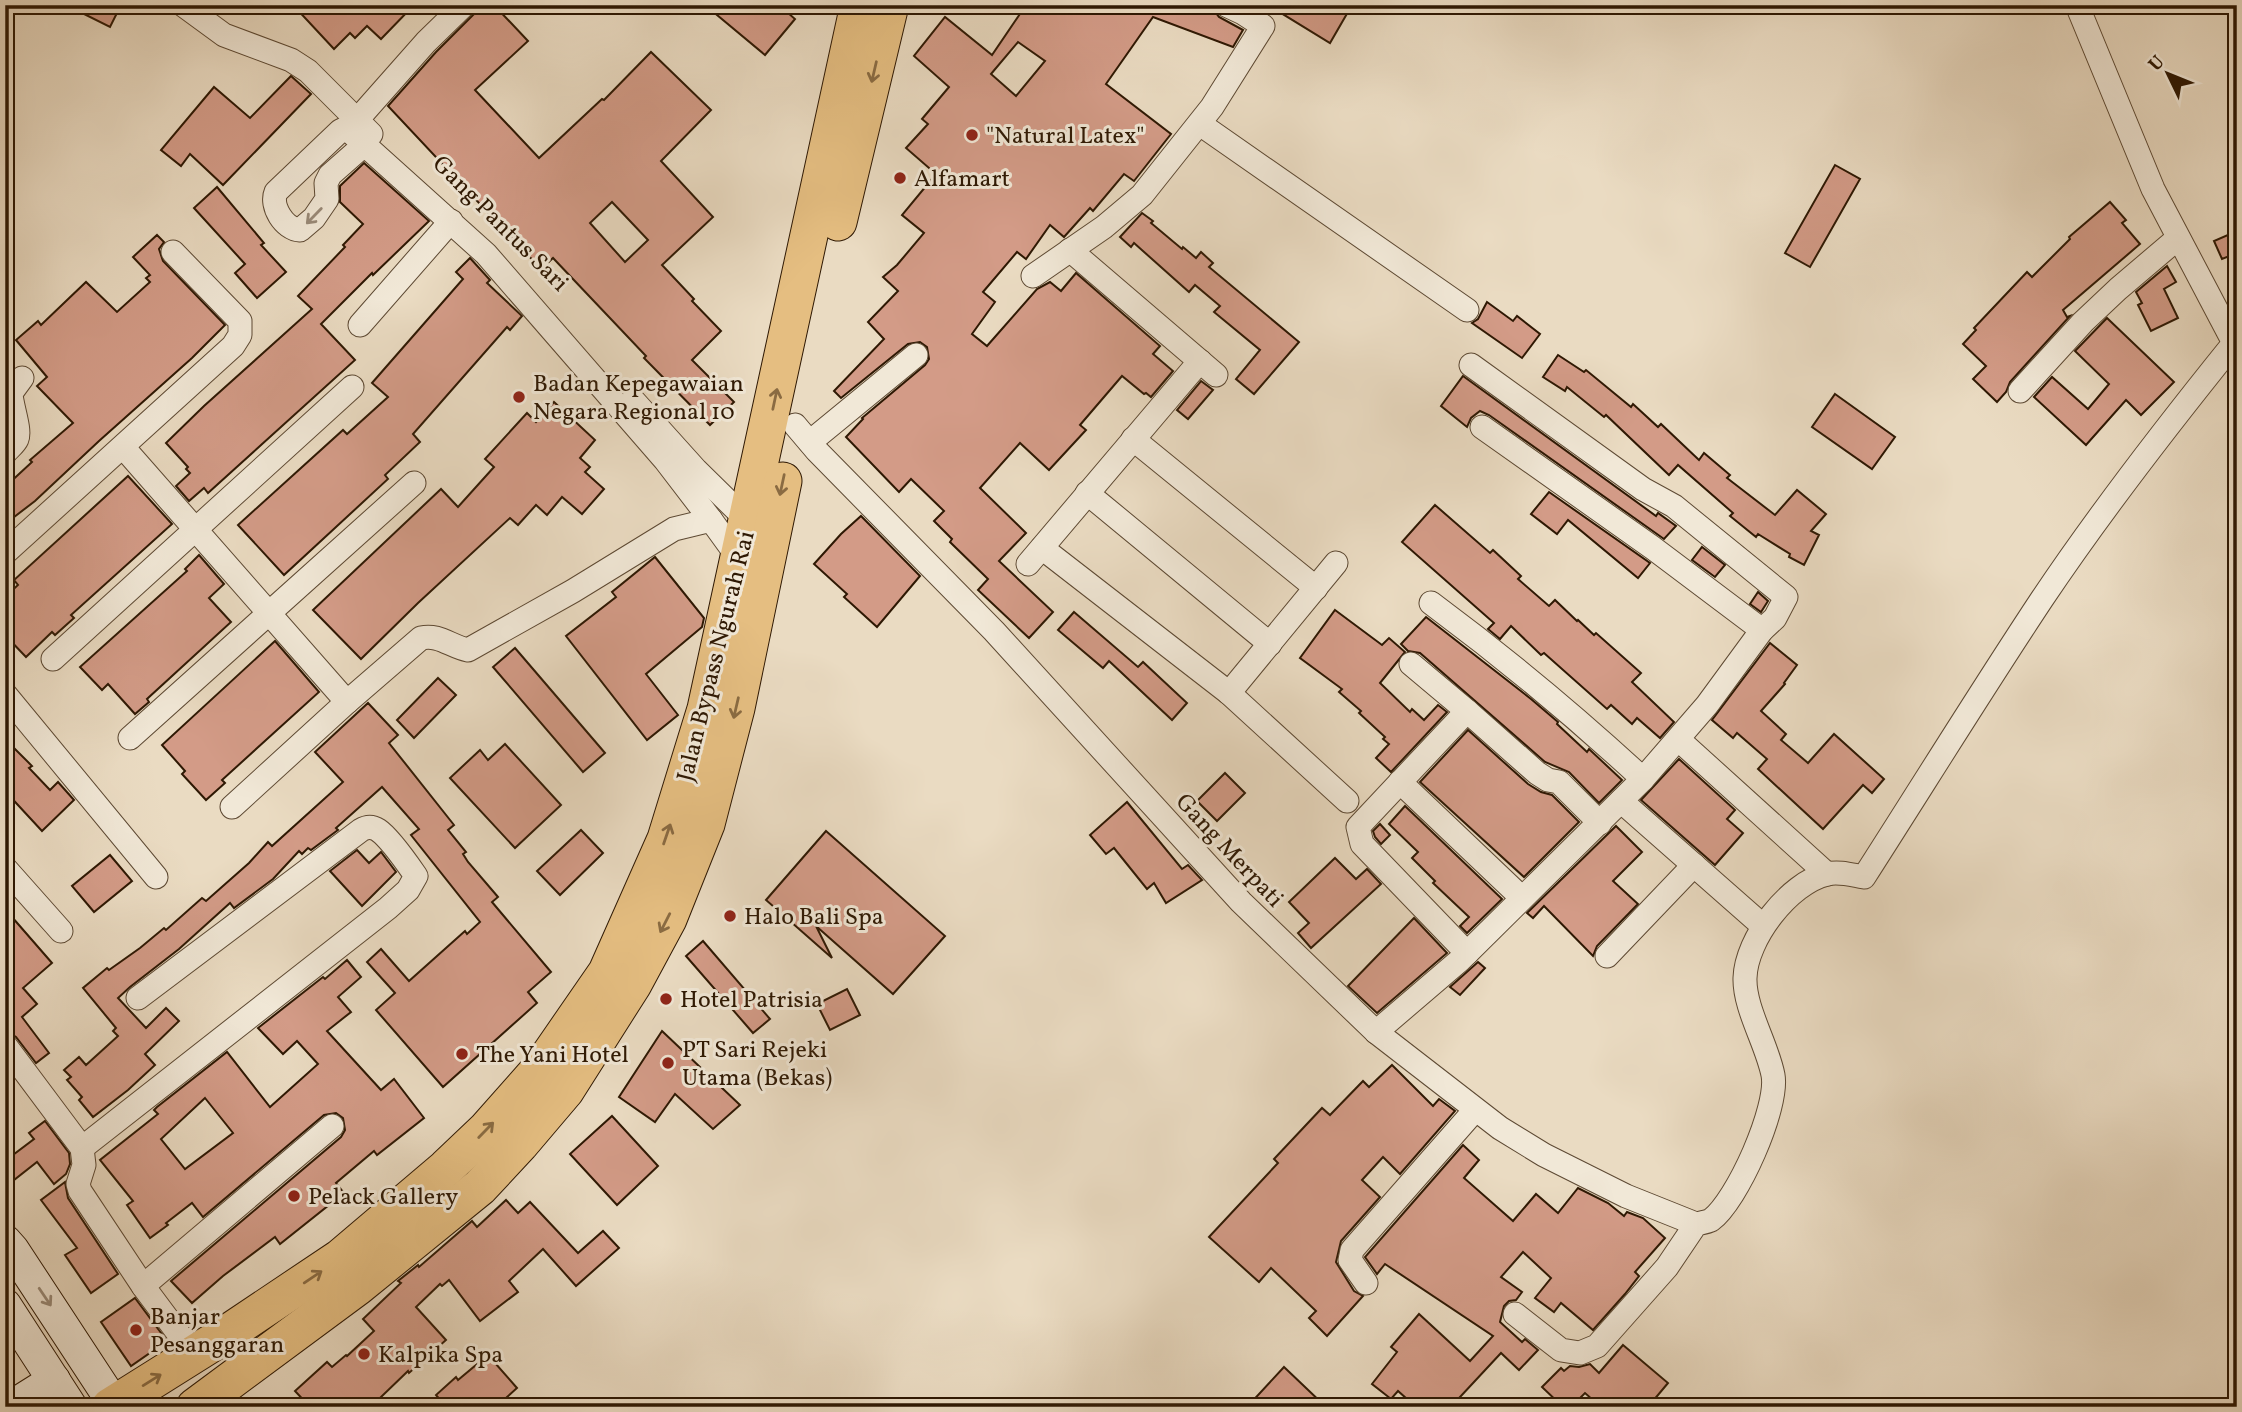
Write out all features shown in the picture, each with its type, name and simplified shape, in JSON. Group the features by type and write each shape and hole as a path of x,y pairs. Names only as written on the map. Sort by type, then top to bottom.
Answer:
{"highway":[{"name":"Jalan Bypass Ngurah Rai","path":"195,1407 357,1287 480,1186 565,1091 633,984 668,919 706,824 802,434 859,5"},
{"name":"Jalan Bypass Ngurah Rai","path":"113,1406 340,1258 446,1168 486,1130 548,1058 607,972 666,839 706,709 748,521 833,186 890,5"}],"main road":[{"path":"5,1241 44,1296 113,1406"},
{"path":"5,1305 71,1407"},
{"path":"11,1407 54,1380"}],"street":[{"name":"Gang Pantus Sari","path":"183,5 224,35 291,60 308,71 512,265 696,470 748,521"},
{"path":"357,120 426,42 464,5"},
{"path":"1033,276 1104,227 1142,195 1200,124 1263,26 1226,5"},
{"path":"1515,1314 1561,1350 1580,1353 1597,1346 1667,1266 1696,1224 1710,1221 1725,1203 1741,1180 1771,1110 1774,1079 1764,1040 1746,995 1745,981 1749,952 1763,926 1796,891 1827,874 1845,873 1864,877 2043,598 2198,387 2234,343 2154,188 2077,5"},
{"path":"1200,124 1467,310"},
{"path":"364,145 486,254 665,460 740,560"},
{"path":"360,325 451,221"},
{"path":"2020,391 2091,314 2178,237"},
{"path":"1070,250 1208,368 1133,439 1035,556 1229,693 1347,800"},
{"path":"5,553 233,346 240,335 240,321 173,252"},
{"path":"802,434 916,355"},
{"path":"1376,1032 1467,953 1643,779 1707,705 1762,630 1775,618 1786,597 1670,503 1636,484 1471,365"},
{"path":"5,453 17,440 18,430 11,393 22,378"},
{"path":"53,659 352,387"},
{"path":"1482,427 1653,548 1762,630"},
{"name":"Gang Merpati","path":"802,434 994,631 1241,902 1376,1032 1475,1110 1544,1155 1626,1196 1696,1224"},
{"path":"1133,439 1316,588"},
{"path":"123,447 347,702"},
{"path":"130,738 414,483"},
{"path":"1087,493 1270,644"},
{"path":"232,807 421,638 432,636 454,647 468,650 573,591 674,529 711,520"},
{"path":"1229,693 1336,563"},
{"path":"1431,603 1595,735 1643,779"},
{"path":"1411,664 1537,773 1548,780 1559,782 1600,822"},
{"path":"5,694 156,877"},
{"path":"1466,711 1358,827 1362,844 1467,953"},
{"path":"1679,740 1827,874"},
{"path":"1400,782 1522,898"},
{"path":"1621,801 1763,926"},
{"path":"82,1148 388,908 408,890 416,876 377,830 369,827 361,830 138,998"},
{"path":"1607,956 1694,865"},
{"path":"5,868 61,931"},
{"path":"5,1045 82,1148 84,1165 78,1184 80,1191 143,1286 194,1353"},
{"path":"1366,1283 1350,1260 1352,1250 1475,1110"},
{"path":"143,1286 332,1126"}],"building":[{"path":"66,5 121,5 110,27"},
{"path":"293,5 414,5 381,39 367,26 355,38 350,33 334,49"},
{"path":"483,5 494,5 528,41 475,90 539,158 604,100 651,52 711,110 661,161 713,217 662,265 721,331 692,360 734,402 710,425 644,358 646,356 553,258 541,269 388,106","holes":["612,202 648,240 625,262 590,223"]},
{"path":"705,5 779,5 795,19 765,55"},
{"path":"1026,5 1210,5 1219,17 1243,30 1233,47 1153,17 1106,84 1171,134 1134,181 1124,174 1093,211 1090,208 1064,237 1050,225 1026,259 1017,252 983,292 995,302 972,334 987,346 1037,289 1050,282 1061,291 1076,273 1160,346 1153,354 1173,371 1151,397 1122,376 1080,425 1086,430 1049,470 1020,443 980,488 1026,533 999,561 1053,612 1029,638 978,590 988,579 950,542 952,539 934,521 944,511 911,479 899,492 846,437 862,418 925,365 929,359 927,347 920,342 908,344 841,398 834,391 884,339 868,322 898,291 883,277 924,233 902,215 936,174 906,148 928,124 922,119 949,87 914,56 945,17 992,55","holes":["1018,42 1045,61 1016,96 991,74"]},
{"path":"1268,5 1352,5 1330,43"},
{"path":"291,76 311,94 223,185 190,154 181,166 161,150 214,87 250,118"},
{"path":"364,163 429,221 321,324 355,360 208,493 204,488 189,501 176,486 190,473 186,469 188,467 166,443 312,309 298,296 363,224 340,202 340,186"},
{"path":"1835,165 1860,179 1810,267 1785,253"},
{"path":"217,187 264,243 261,245 286,272 257,298 235,273 245,264 194,208"},
{"path":"2110,202 2126,220 2122,223 2140,244 2063,310 2067,317 2070,316 2010,382 1997,402 1973,379 1986,366 1963,344 1976,330 1974,328 2027,272 2032,277 2069,237"},
{"path":"1142,213 1182,249 1183,247 1196,258 1201,252 1213,263 1209,267 1299,342 1254,394 1236,379 1260,350 1214,312 1220,306 1195,285 1189,292 1134,243 1131,247 1120,237"},
{"path":"2237,231 2237,253 2222,259 2214,241"},
{"path":"157,235 164,242 159,249 163,261 225,325 35,501 5,524 5,487 32,462 30,460 73,423 37,386 47,377 16,340 38,321 41,325 86,282 117,312 150,282 146,278 150,275 133,257"},
{"path":"470,258 490,280 487,283 522,316 510,330 507,327 413,434 420,442 385,475 388,479 284,575 238,525 343,430 347,434 388,397 372,383 463,279 456,272"},
{"path":"2167,266 2176,282 2164,289 2178,318 2151,331 2138,305 2142,303 2136,292"},
{"path":"1487,302 1513,321 1517,316 1540,334 1522,358 1472,323 1478,319"},
{"path":"2107,318 2174,382 2141,415 2126,400 2086,445 2034,397 2052,377 2088,409 2109,384 2075,351"},
{"path":"1558,355 1584,372 1586,370 1631,407 1633,404 1658,427 1661,424 1699,460 1704,453 1730,475 1727,478 1775,515 1797,490 1826,514 1811,531 1819,535 1804,565 1758,534 1756,537 1730,516 1733,513 1678,465 1669,475 1606,415 1604,417 1567,387 1565,391 1543,377"},
{"path":"1463,376 1656,516 1658,513 1676,526 1664,539 1489,415 1480,411 1471,418 1467,427 1441,406"},
{"path":"1201,381 1213,390 1188,419 1177,410"},
{"path":"1835,394 1895,437 1872,469 1812,427"},
{"path":"554,402 595,440 580,458 590,467 585,472 604,489 582,514 562,497 547,515 536,505 518,525 510,518 361,659 313,610 441,489 458,507 494,467 485,459 527,413 536,422"},
{"path":"128,476 172,524 71,615 74,618 55,635 52,632 26,657 5,635 5,597 18,585 14,580"},
{"path":"1549,492 1650,563 1638,578 1568,520 1557,534 1531,514"},
{"path":"1435,505 1490,553 1493,550 1521,576 1518,579 1549,606 1555,600 1641,673 1632,682 1674,722 1660,738 1637,718 1632,724 1611,705 1607,709 1544,653 1541,655 1511,626 1500,639 1488,629 1494,623 1402,542"},
{"path":"861,516 920,576 877,627 844,597 847,594 814,564"},
{"path":"1702,547 1725,565 1715,577 1692,560"},
{"path":"199,555 224,584 209,598 231,622 147,699 149,702 135,714 108,684 102,690 80,667 187,571 185,569"},
{"path":"655,557 704,618 702,627 646,674 678,715 647,740 566,636 616,597 612,592"},
{"path":"1758,592 1768,601 1761,612 1750,604"},
{"path":"1335,610 1382,645 1389,638 1405,652 1380,683 1410,712 1412,709 1424,720 1438,705 1447,712 1391,772 1376,758 1389,744 1383,739 1385,737 1339,692 1342,689 1300,658"},
{"path":"1074,612 1138,667 1143,662 1187,703 1172,720 1109,661 1103,668 1058,630"},
{"path":"1426,617 1531,699 1587,752 1589,749 1622,780 1599,803 1569,772 1545,762 1420,653 1408,651 1401,644"},
{"path":"275,641 319,692 222,780 225,783 206,800 182,774 185,771 162,745"},
{"path":"1770,643 1797,665 1785,684 1761,711 1786,734 1781,740 1808,763 1834,734 1884,779 1872,793 1863,785 1823,829 1758,769 1767,759 1737,733 1733,738 1712,720"},
{"path":"515,648 605,753 583,772 493,667"},
{"path":"438,678 456,695 414,738 397,720"},
{"path":"368,703 398,735 389,743 454,825 448,830 466,852 463,854 468,862 498,897 492,902 551,972 528,992 537,1003 443,1087 376,1010 395,993 367,962 381,949 409,981 465,931 467,934 480,922 411,835 419,829 382,787 336,828 338,830 311,850 308,848 302,854 299,851 273,879 234,908 230,903 118,998 146,1028 166,1008 179,1021 145,1054 155,1065 93,1117 79,1100 82,1097 67,1080 71,1077 64,1070 79,1057 86,1065 118,1036 113,1031 116,1028 83,988 164,928 166,930 202,898 206,901 249,863 268,842 272,846 343,782 315,752"},
{"path":"1468,730 1528,784 1552,795 1579,822 1524,877 1420,782"},
{"path":"5,739 32,766 29,768 50,790 58,782 74,800 42,831 5,791"},
{"path":"505,744 561,805 515,848 450,778 480,750 488,760"},
{"path":"1679,759 1735,810 1727,819 1743,833 1715,865 1641,800"},
{"path":"1225,773 1245,793 1217,821 1197,801"},
{"path":"1127,802 1182,869 1188,865 1202,880 1166,903 1154,883 1147,889 1114,848 1106,854 1090,835"},
{"path":"1405,806 1502,899 1467,933 1460,926 1469,917 1433,883 1435,881 1412,858 1418,852 1389,824"},
{"path":"1380,824 1390,835 1381,844 1373,831"},
{"path":"1616,826 1642,852 1613,881 1638,904 1597,946 1593,956 1544,906 1533,918 1527,913"},
{"path":"581,830 603,853 560,895 537,871"},
{"path":"826,831 945,936 893,994 816,926 832,958 766,900"},
{"path":"357,850 369,863 381,852 396,872 362,906 330,871"},
{"path":"110,855 132,881 94,912 72,886"},
{"path":"1335,858 1356,879 1367,869 1381,884 1311,948 1298,933 1309,923 1289,902"},
{"path":"5,909 52,963 23,988 37,1004 22,1017 49,1053 36,1063 16,1037 5,1030"},
{"path":"1414,918 1447,953 1377,1013 1348,986"},
{"path":"703,941 770,1019 753,1033 686,956"},
{"path":"347,960 361,977 338,997 351,1012 327,1031 381,1090 394,1079 424,1118 377,1155 374,1151 336,1183 344,1193 280,1244 275,1237 192,1303 171,1281 341,1137 345,1130 343,1118 336,1113 324,1115 203,1217 192,1203 150,1238 127,1205 133,1201 100,1160 158,1114 154,1110 157,1107 227,1052 270,1107 318,1064 297,1041 283,1054 258,1028 323,977 325,979","holes":["205,1098 233,1133 185,1169 161,1139"]},
{"path":"1478,962 1485,968 1460,995 1450,987"},
{"path":"847,989 860,1015 830,1030 817,1004"},
{"name":"PT Sari Rejeki Utama (Bekas)","path":"662,1031 740,1105 713,1129 675,1094 655,1122 619,1097"},
{"path":"1392,1065 1433,1106 1439,1099 1455,1111 1400,1174 1383,1157 1362,1180 1380,1197 1341,1241 1336,1262 1354,1291 1363,1296 1327,1336 1309,1318 1316,1311 1271,1268 1259,1282 1209,1237 1278,1163 1274,1159 1322,1108 1330,1115 1363,1081 1369,1087"},
{"path":"612,1116 658,1166 617,1205 570,1154"},
{"path":"45,1121 69,1153 70,1164 66,1174 54,1184 37,1162 14,1180 5,1168 5,1161 34,1139 29,1133"},
{"path":"1463,1145 1479,1160 1464,1178 1513,1221 1536,1194 1558,1213 1578,1188 1608,1203 1624,1216 1627,1212 1643,1218 1665,1238 1635,1272 1639,1276 1625,1294 1593,1330 1561,1303 1554,1312 1535,1298 1551,1278 1523,1252 1501,1277 1522,1292 1516,1300 1509,1301 1504,1306 1500,1322 1522,1342 1525,1339 1538,1350 1519,1370 1501,1353 1460,1397 1470,1407 1416,1407 1398,1391 1391,1399 1372,1384 1397,1352 1391,1347 1419,1314 1470,1361 1493,1336 1385,1264 1377,1274 1365,1257"},
{"path":"65,1182 68,1198 118,1274 91,1293 65,1255 77,1248 41,1200"},
{"path":"506,1200 518,1213 530,1202 578,1253 603,1231 619,1248 576,1286 543,1249 509,1281 518,1292 480,1321 449,1280 442,1286 440,1284 416,1307 446,1340 409,1373 408,1371 374,1407 310,1407 295,1391 327,1362 332,1367 374,1331 363,1319 401,1283 398,1281 418,1265 419,1267 472,1221 477,1227"},
{"name":"Banjar Pesanggaran","path":"135,1298 167,1341 131,1366 101,1322"},
{"path":"1623,1345 1668,1383 1648,1407 1601,1407 1585,1393 1571,1407 1563,1407 1542,1387 1561,1368 1564,1371 1570,1366 1590,1364 1599,1373"},
{"path":"488,1355 517,1388 496,1407 446,1407 436,1395"},
{"path":"1284,1367 1326,1407 1247,1407"}],"place":[{"name":"\"Natural Latex\"","path":"972,135"},
{"name":"Alfamart","path":"900,178"},
{"name":"Badan Kepegawaian Negara Regional 10","path":"519,397"},
{"name":"Halo Bali Spa","path":"730,916"},
{"name":"Hotel Patrisia","path":"666,999"},
{"name":"The Yani Hotel","path":"462,1054"},
{"name":"PT Sari Rejeki Utama (Bekas)","path":"668,1063"},
{"name":"Pelack Gallery","path":"294,1196"},
{"name":"Banjar Pesanggaran","path":"136,1330"},
{"name":"Kalpika Spa","path":"364,1354"}]}
